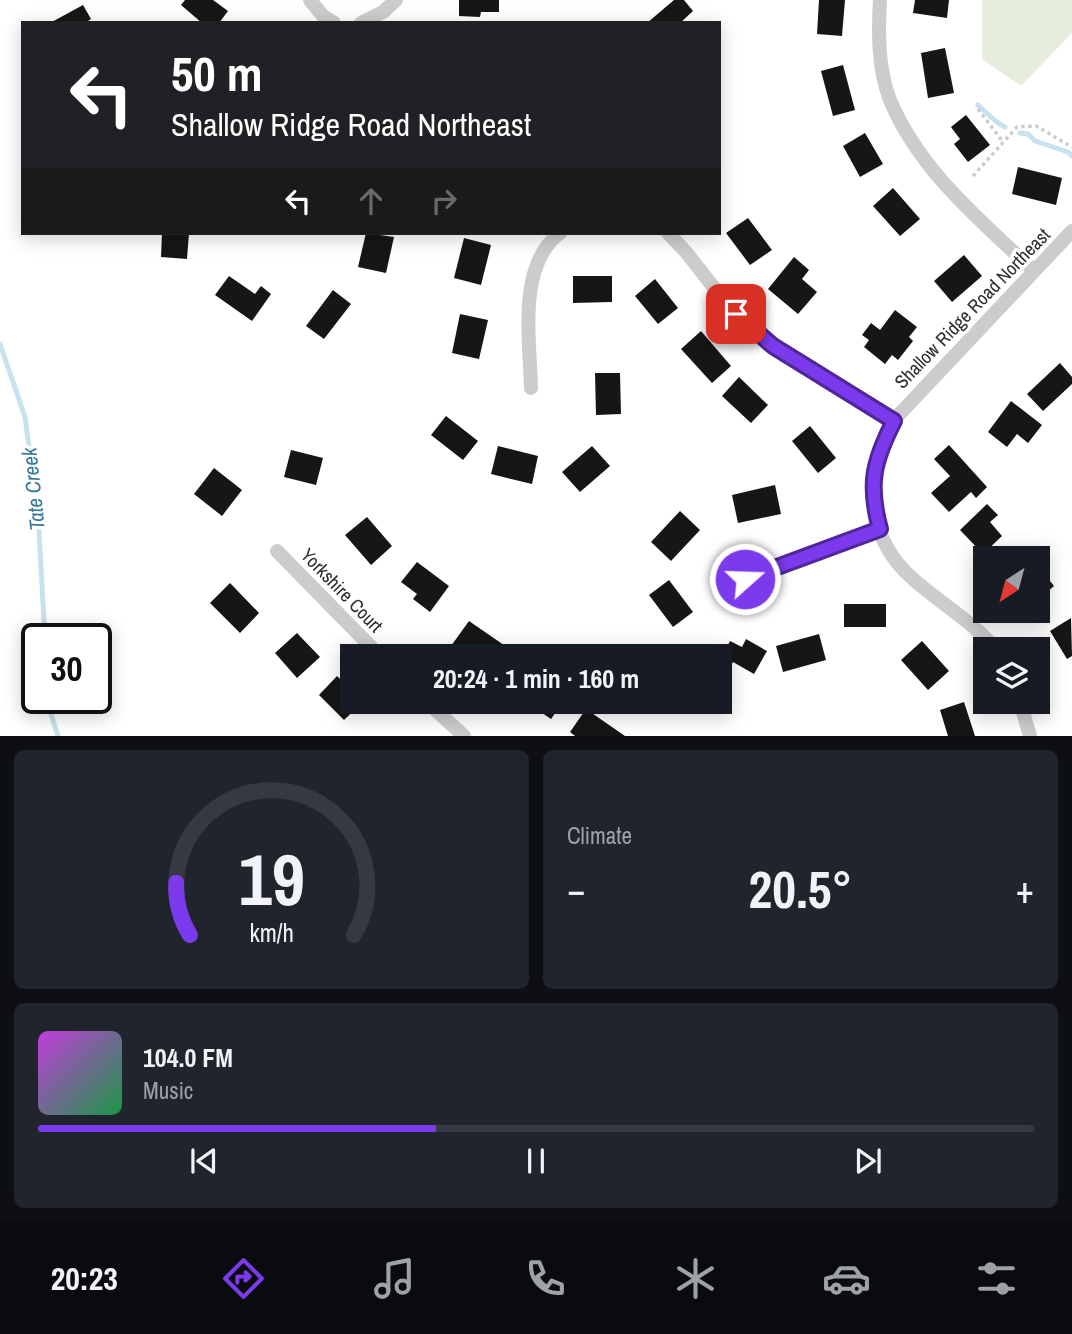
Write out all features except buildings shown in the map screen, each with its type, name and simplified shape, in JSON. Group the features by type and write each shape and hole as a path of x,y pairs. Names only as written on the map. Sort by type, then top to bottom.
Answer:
{"street":[{"path":"310,0 331,21"},
{"path":"365,21 383,12 396,0"},
{"path":"880,0 880,60 890,99 910,139 938,178 1034,271"},
{"name":"Shallow Ridge Road Northeast","path":"984,637 901,567 880,529 872,499 873,474 883,442 894,421 1072,231"},
{"path":"531,388 531,284 535,267 544,251 558,235"},
{"path":"670,235 751,329 773,346 894,421"},
{"path":"745,579 880,529"},
{"name":"Yorkshire Court","path":"277,551 368,644"},
{"path":"440,714 464,736"},
{"path":"1024,714 1031,736"}],"path":[{"path":"978,109 1003,142"},
{"path":"973,176 1017,127 1036,126 1072,147"}],"green space":[{"path":"982,0 1072,0 1072,33 1021,86 982,59"}],"waterway":[{"path":"978,105 1005,127"},
{"path":"1020,133 1028,134 1035,141 1068,152 1072,156"},
{"name":"Tate Creek","path":"0,344 25,417 38,514 44,623"},
{"name":"Tate Creek","path":"51,714 58,736"}],"route":[{"path":"736,314 773,346 894,421 883,442 873,474 872,499 880,529 745,579"}]}
